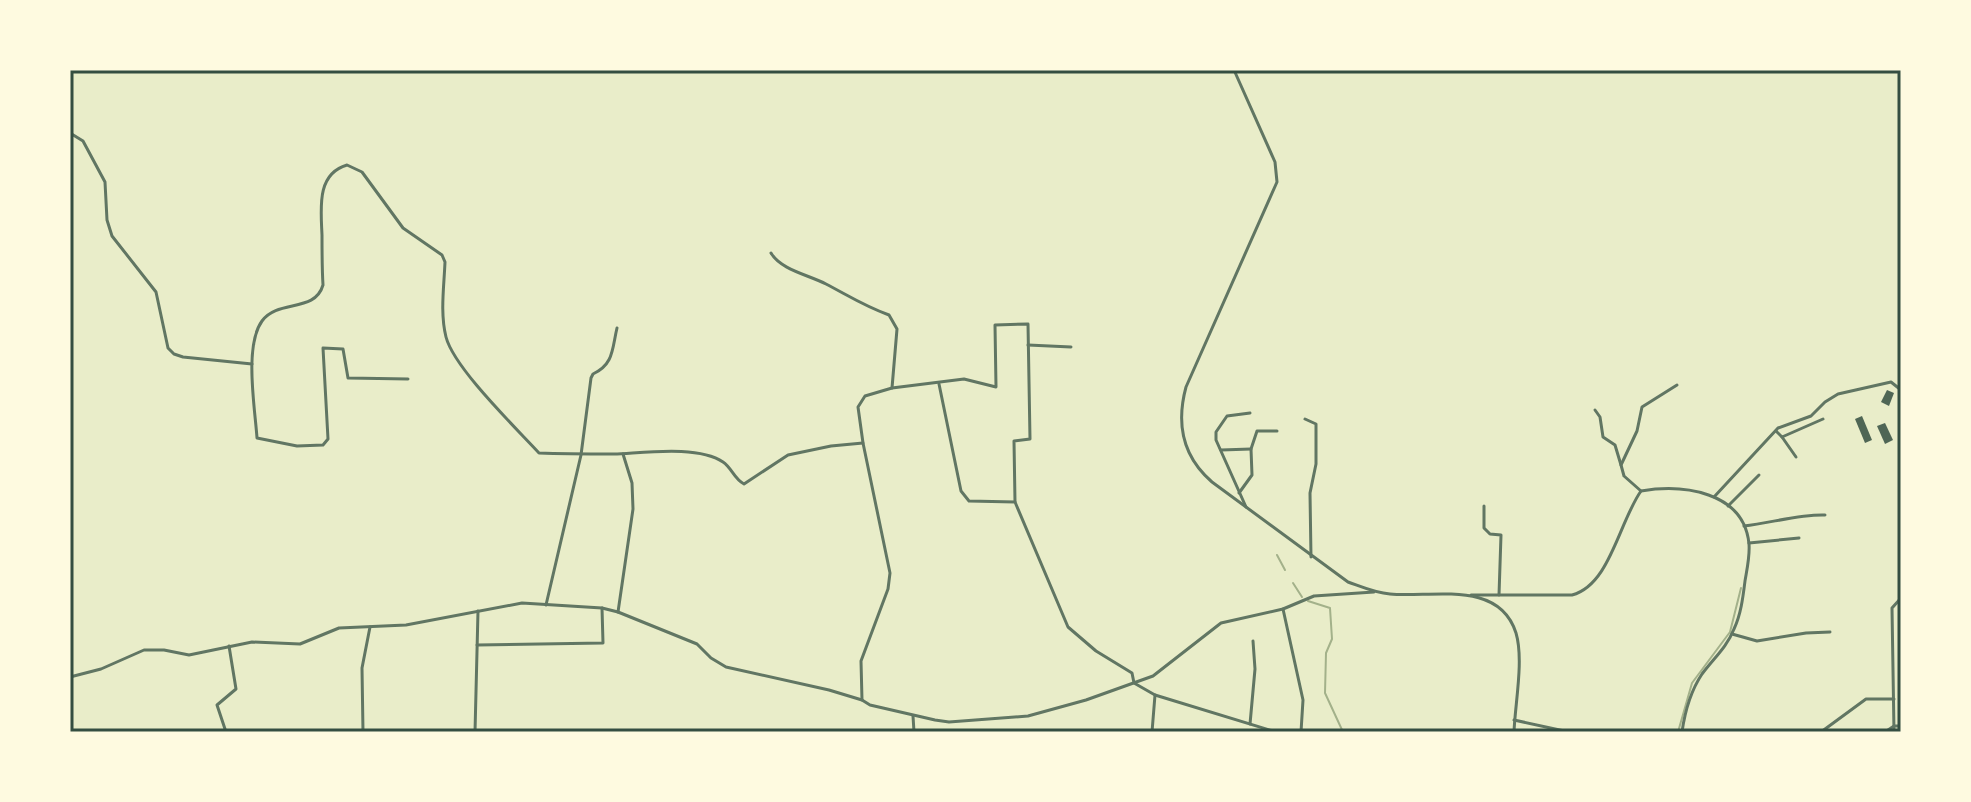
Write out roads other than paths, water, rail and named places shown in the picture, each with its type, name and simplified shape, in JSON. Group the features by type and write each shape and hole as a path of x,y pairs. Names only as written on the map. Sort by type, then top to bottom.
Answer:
{"street":[{"path":"1234,70 1275,162 1277,182 1186,387 1181,420 1184,442 1196,466 1212,482 1311,557 1348,582 1374,592"},
{"path":"70,133 83,141 105,182 107,220 112,236 156,292 168,348 183,357 252,364"},
{"path":"408,379 348,378 343,349 323,348 328,439 323,445 315,447 257,438 252,364 258,328 268,315 280,308 312,301 320,294 323,285 320,211 323,187 333,172 347,165 362,172 403,228 442,255 445,262 443,300 446,338 450,349 465,372 539,453 581,455 647,451 701,455 724,463 744,484 788,455 863,443"},
{"path":"771,253 776,261 825,283 860,305 889,315 897,329 892,388"},
{"path":"862,700 861,661 888,589 890,573 858,407 865,396 892,388 964,379 996,387 995,325 1028,324 1030,439 1014,441 1015,502 1068,627 1096,651 1132,673 1134,683 1155,695 1276,732"},
{"path":"546,605 581,455 591,378 609,363 617,328"},
{"path":"1028,345 1071,347"},
{"path":"939,382 956,472 964,496 969,501 1015,502"},
{"path":"1714,497 1776,431 1811,416 1838,394 1891,382 1901,390"},
{"path":"1621,465 1637,431 1642,407 1677,385"},
{"path":"1595,410 1600,417 1603,437 1615,445 1624,476 1641,491 1687,488 1714,497 1728,506 1744,526 1749,543 1742,603 1732,634 1693,689 1682,732"},
{"path":"1247,509 1216,432 1220,423 1235,413 1250,413"},
{"path":"1305,419 1316,424 1316,464 1310,493 1311,557"},
{"path":"1782,437 1823,419"},
{"path":"1239,493 1252,475 1251,449 1257,431 1277,431"},
{"path":"1776,431 1796,457"},
{"path":"1221,450 1251,449"},
{"path":"618,612 633,509 632,483 623,454"},
{"path":"1728,506 1759,475"},
{"path":"70,677 101,669 144,650 189,655 252,642 300,644 339,628 406,625 522,603 602,608 618,612 697,644 726,667 913,715 949,722 1028,716 1075,704 1153,676 1221,623 1283,609 1314,596 1374,592 1572,595 1591,586 1641,491"},
{"path":"1484,506 1484,528 1490,534 1501,535 1499,595"},
{"path":"1744,526 1793,520 1802,514 1825,515"},
{"path":"1749,543 1799,538"},
{"path":"1468,595 1493,604 1505,614 1516,633 1514,732"},
{"path":"1894,732 1892,608 1901,598"},
{"path":"477,645 603,643 602,608"},
{"path":"1283,609 1303,700 1301,732"},
{"path":"475,732 478,611"},
{"path":"363,732 362,668 370,627"},
{"path":"1732,634 1757,641 1830,632"},
{"path":"1250,724 1255,669 1253,641"},
{"path":"226,732 217,705 236,689 229,646"},
{"path":"1152,732 1155,695"},
{"path":"1821,732 1866,699 1894,699"},
{"path":"913,715 914,732"},
{"path":"1514,720 1569,732"},
{"path":"1885,732 1894,726 1901,726"}],"waterway":[{"path":"1277,555 1285,570"},
{"path":"1293,583 1302,597"},
{"path":"1678,732 1692,683 1730,632 1741,588"},
{"path":"1308,601 1330,608 1332,639 1326,653 1325,693 1343,732"}]}
